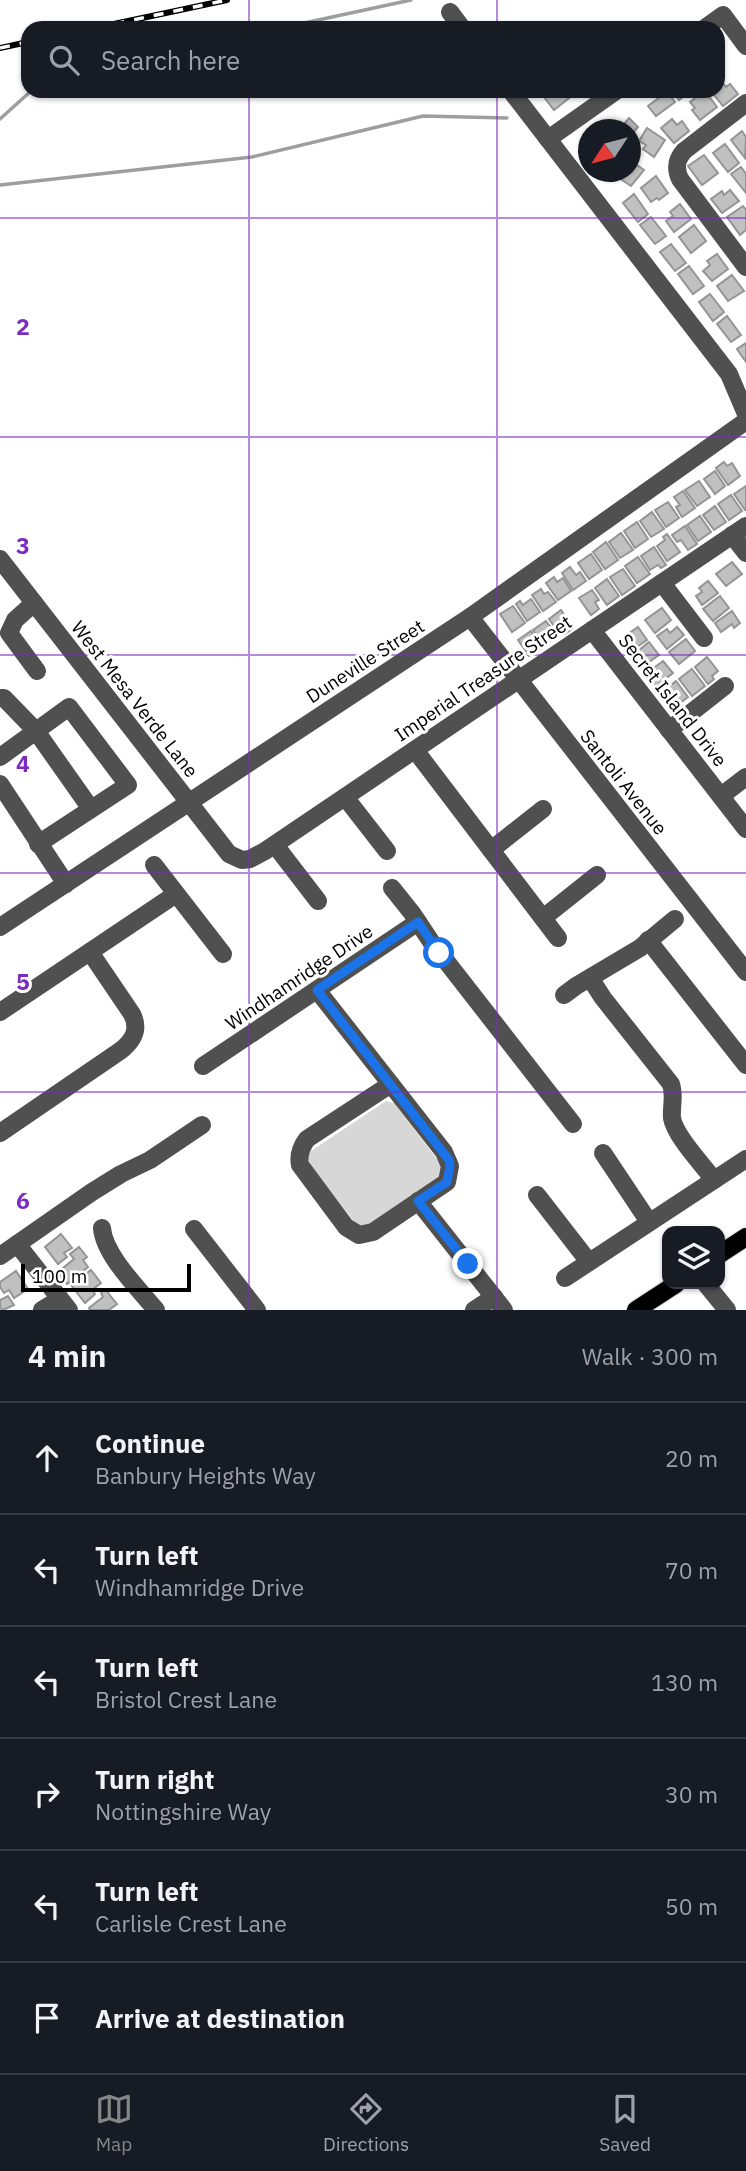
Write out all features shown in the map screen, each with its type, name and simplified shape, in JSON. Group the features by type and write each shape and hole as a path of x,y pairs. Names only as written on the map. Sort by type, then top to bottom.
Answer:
{"main road":[{"path":"725,1251 746,1237"},
{"path":"636,1310 668,1289"}],"street":[{"path":"450,12 457,21"},
{"path":"715,21 723,15 746,46"},
{"path":"517,98 729,374 746,414"},
{"path":"548,139 606,98"},
{"path":"746,103 684,151 676,165 680,179 746,267"},
{"name":"Duneville Street","path":"0,928 470,617 746,421"},
{"path":"739,531 746,552"},
{"name":"Imperial Treasure Street","path":"242,860 256,857 275,845 739,531"},
{"name":"West Mesa Verde Lane","path":"0,559 229,854 242,860"},
{"path":"662,583 704,638"},
{"path":"34,603 15,620 9,634 37,671"},
{"name":"Santoli Avenue","path":"470,617 746,972"},
{"name":"Secret Island Drive","path":"592,630 746,829"},
{"path":"669,730 724,686"},
{"path":"0,698 4,698 36,731 91,809"},
{"path":"0,757 69,707 128,785 38,844"},
{"path":"415,750 558,938"},
{"path":"721,796 746,777"},
{"path":"0,784 66,884"},
{"path":"345,797 387,851"},
{"path":"491,850 544,809"},
{"path":"275,845 318,901"},
{"path":"154,865 223,954"},
{"path":"543,918 597,875"},
{"path":"392,888 573,1124"},
{"path":"0,1012 176,894"},
{"path":"564,995 640,948 675,919"},
{"name":"Windhamridge Drive","path":"203,1066 418,922"},
{"path":"648,940 746,1065"},
{"path":"0,1133 120,1051 134,1037 136,1021 90,952"},
{"path":"590,978 671,1084 674,1124 714,1180"},
{"path":"317,990 391,1084 444,1152 450,1166 447,1182 373,1232 359,1236 346,1227 300,1165 299,1158 307,1139 391,1084"},
{"path":"0,1256 92,1192 150,1160 202,1125"},
{"path":"603,1153 649,1222"},
{"path":"565,1278 746,1158"},
{"path":"537,1195 589,1262"},
{"path":"418,1201 499,1304 474,1310"},
{"path":"102,1228 107,1246 146,1307"},
{"path":"194,1229 257,1310"},
{"path":"17,1244 64,1304 43,1310"},
{"path":"710,1289 727,1310"}],"shaded area":[{"path":"386,1101 394,1103 440,1163 443,1172 440,1178 370,1226 362,1228 311,1166 307,1157 311,1151"}],"building":[{"path":"730,84 738,94 723,106 717,98 725,98 725,86"},
{"path":"545,98 569,98 554,110"},
{"path":"659,98 672,98 675,102 656,116 648,106"},
{"path":"695,98 710,98 717,107 700,120 692,110 695,108 690,102"},
{"path":"672,119 677,125 682,121 689,131 674,143 661,128"},
{"path":"647,128 665,140 654,157 643,149 646,145 641,142"},
{"path":"742,131 746,137 745,158 731,140"},
{"path":"725,144 739,163 728,172 713,153"},
{"path":"704,155 718,173 702,185 688,166"},
{"path":"741,167 746,174 746,193 731,174"},
{"path":"656,176 668,193 651,202 641,188"},
{"path":"730,190 739,201 722,213 711,199 722,191 724,195"},
{"path":"634,194 648,214 638,222 623,203"},
{"path":"680,204 691,219 674,232 666,221 673,216 670,212"},
{"path":"743,206 746,210 746,230 740,235 727,217"},
{"path":"651,217 666,236 655,244 640,225"},
{"path":"694,225 706,241 691,253 679,237"},
{"path":"671,244 686,263 675,271 660,252"},
{"path":"717,254 728,269 712,281 703,271 710,265 707,261"},
{"path":"689,266 704,286 693,294 678,274"},
{"path":"732,275 744,291 728,301 717,286"},
{"path":"710,294 724,312 713,321 699,302"},
{"path":"727,316 741,335 731,342 717,324"},
{"path":"746,343 746,362 737,349"},
{"path":"724,462 727,466 732,463 740,476 728,485 716,468"},
{"path":"715,471 725,486 715,494 704,479"},
{"path":"699,481 710,497 697,506 685,490"},
{"path":"746,486 746,509 745,510 734,494"},
{"path":"683,491 695,508 682,517 676,507 680,505 674,497"},
{"path":"731,495 742,511 729,520 718,504"},
{"path":"668,502 679,518 666,527 655,510"},
{"path":"715,506 726,522 714,530 703,515"},
{"path":"652,512 664,529 651,537 640,521"},
{"path":"700,516 711,532 698,541 687,525"},
{"path":"637,522 648,539 635,548 624,531"},
{"path":"685,526 697,544 688,550 681,540 677,542 672,535"},
{"path":"621,533 633,550 620,558 609,542"},
{"path":"667,534 680,552 667,561 657,546 665,540 663,537"},
{"path":"606,542 618,560 605,569 593,552"},
{"path":"654,547 666,565 661,568 658,565 650,570 641,556"},
{"path":"591,554 602,570 589,579 578,563"},
{"path":"638,557 650,574 637,583 625,566"},
{"path":"732,562 742,574 726,586 716,574"},
{"path":"570,567 576,575 580,572 586,581 573,590 562,573"},
{"path":"623,569 635,586 622,595 610,577"},
{"path":"554,577 557,582 563,578 571,591 558,600 546,583"},
{"path":"607,579 619,596 607,605 595,588"},
{"path":"708,581 718,593 702,605 696,596 702,592 699,588"},
{"path":"541,589 544,594 548,592 556,602 543,611 532,595"},
{"path":"592,590 599,600 595,602 599,609 591,615 579,598"},
{"path":"720,596 729,608 713,621 703,609"},
{"path":"531,599 540,612 527,621 516,604 520,601 523,605"},
{"path":"513,606 525,623 512,632 500,614"},
{"path":"662,608 671,620 655,633 645,620"},
{"path":"561,610 573,628 565,634 558,623 554,626 549,619"},
{"path":"732,611 740,623 734,628 732,624 721,632 715,623"},
{"path":"546,621 557,636 544,646 533,630"},
{"path":"638,627 647,640 631,651 625,643 631,638 628,634"},
{"path":"677,627 684,635 667,649 657,636 667,629 670,633"},
{"path":"531,631 542,648 529,656 518,640"},
{"path":"686,639 695,651 679,664 669,652"},
{"path":"649,642 659,655 642,667 633,655"},
{"path":"707,657 718,671 708,684 695,667"},
{"path":"663,661 673,673 656,686 647,673"},
{"path":"692,669 705,686 692,696 679,679"},
{"path":"676,681 688,697 676,706 664,691"},
{"path":"61,1234 72,1248 64,1253 67,1257 58,1264 45,1247"},
{"path":"79,1247 87,1257 83,1260 88,1267 67,1284 58,1272 74,1259 70,1254"},
{"path":"91,1270 101,1283 92,1290 95,1294 85,1303 71,1285"},
{"path":"16,1271 28,1289 14,1298 9,1290 4,1293 0,1282"},
{"path":"105,1289 117,1304 109,1310 90,1310 89,1308 103,1297 101,1293"},
{"path":"8,1296 14,1305 3,1310 0,1308 0,1300"}],"waterway":[{"path":"314,21 411,0"},
{"path":"0,119 23,98"},
{"path":"0,185 252,157 423,116 507,118"}],"railway":[{"path":"128,21 227,0"},
{"path":"0,48 21,44"}],"route":[{"path":"439,953 418,922 317,990 449,1160 450,1175 447,1182 418,1201 468,1264"}]}
